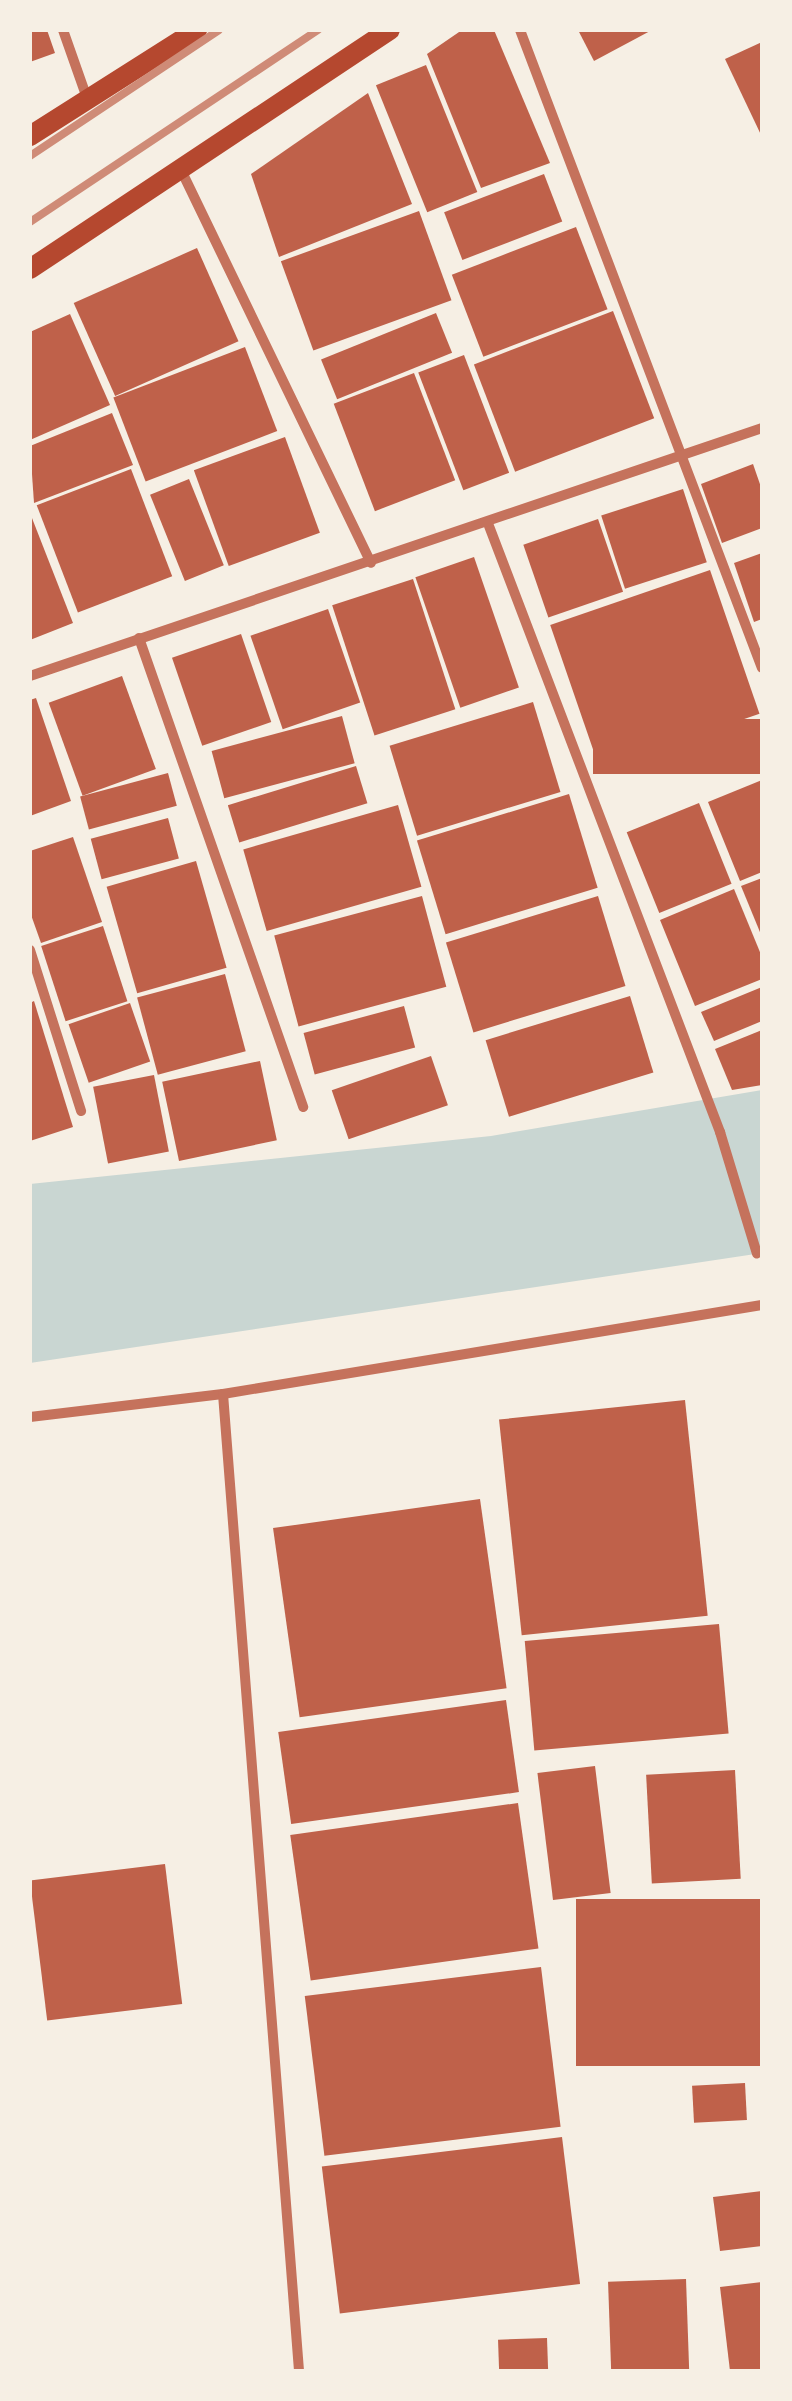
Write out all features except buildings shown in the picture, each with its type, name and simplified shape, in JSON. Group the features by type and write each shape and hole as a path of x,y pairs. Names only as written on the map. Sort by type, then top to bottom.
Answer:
{"main road":[{"path":"30,136 197,30"},
{"path":"30,269 182,172 390,30"}],"street":[{"path":"62,30 87,98"},
{"path":"520,30 762,668"},
{"path":"182,172 371,563"},
{"path":"30,676 489,526 762,428"},
{"path":"489,526 720,1132 757,1254"},
{"path":"139,638 302,1107"},
{"path":"30,950 81,1111"},
{"path":"30,1417 224,1394 762,1306"},
{"path":"224,1394 299,2371"}],"shaded area":[{"path":"762,1090 762,1253 30,1363 30,1184 491,1136"}],"railway":[{"path":"30,156 219,30"},
{"path":"30,222 318,30"}]}
